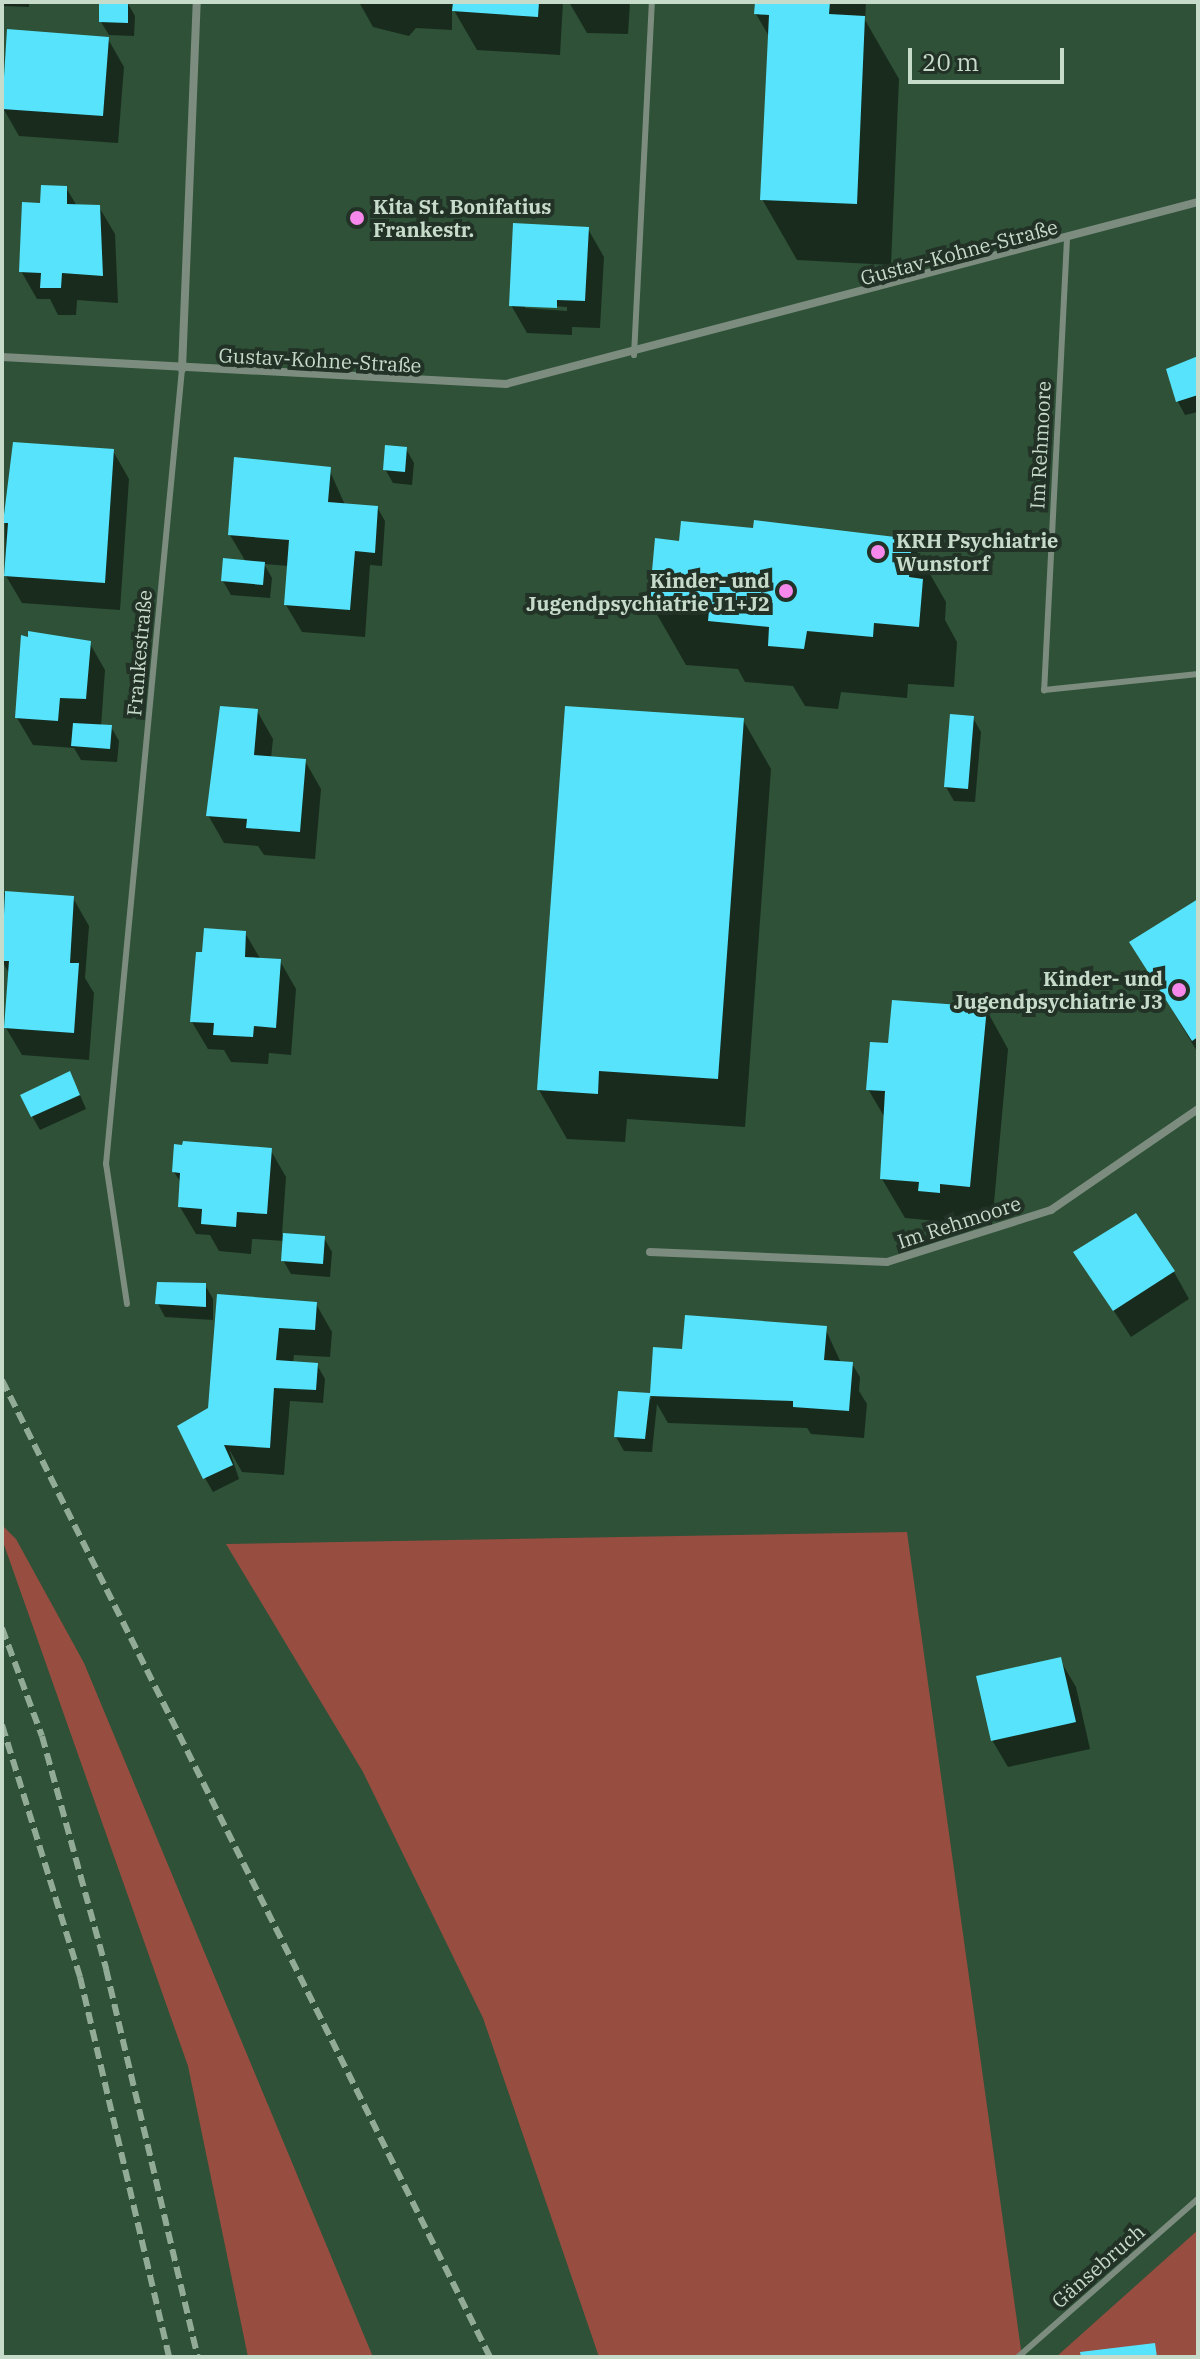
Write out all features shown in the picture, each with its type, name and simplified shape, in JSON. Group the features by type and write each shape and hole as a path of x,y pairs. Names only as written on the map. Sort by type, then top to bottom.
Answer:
{"street":[{"name":"Frankestraße","path":"182,369 197,2"},
{"name":"Gustav-Kohne-Straße","path":"2,357 506,384 634,355 1198,202"},
{"name":"Im Rehmoore","path":"650,1252 887,1262 1051,1210 1198,1109"}],"lane":[{"path":"634,355 652,2"},
{"name":"Im Rehmoore","path":"1067,239 1044,690 1198,674"},
{"name":"Frankestraße","path":"127,1304 106,1164 182,369"},
{"name":"Gänsebruch","path":"1018,2357 1198,2199"}],"shaded area":[{"path":"2,1525 16,1539 84,1663 373,2357 248,2357 188,2066 2,1539"},
{"path":"907,1532 1022,2357 599,2357 483,2018 363,1772 226,1544"},
{"path":"1198,2230 1198,2357 1056,2357"}],"building":[{"path":"99,2 128,2 128,23 99,22"},
{"path":"453,2 539,2 538,17 452,11"},
{"path":"755,2 830,2 829,14 865,16 857,204 760,200 769,15 754,14"},
{"path":"7,29 109,37 103,116 2,109"},
{"path":"41,185 67,186 67,204 100,205 103,276 62,273 61,288 40,288 41,273 19,272 22,202 40,203"},
{"path":"513,223 589,227 585,301 557,300 557,308 509,306"},
{"path":"1198,356 1198,395 1176,402 1166,369"},
{"path":"13,442 114,449 105,583 4,576 8,523 3,523"},
{"path":"385,445 407,447 405,472 383,470"},
{"path":"234,457 331,467 328,502 378,506 375,553 355,551 350,610 284,605 289,540 228,535"},
{"name":"Kinder- und Jugendpsychiatrie J1+J2","path":"754,520 912,539 909,577 923,579 919,627 874,623 873,637 807,631 804,649 768,646 769,627 708,621 709,610 649,604 655,538 679,541 681,521 753,528"},
{"path":"223,558 265,562 263,585 221,581"},
{"path":"28,631 91,641 86,699 60,698 58,721 15,718 21,635 28,637"},
{"path":"220,706 258,709 254,755 306,759 300,832 246,828 247,819 206,816"},
{"path":"565,706 744,718 718,1079 599,1071 598,1094 537,1090"},
{"path":"950,714 974,716 968,789 944,787"},
{"path":"73,723 112,725 110,749 71,746"},
{"path":"5,891 74,896 70,963 79,963 74,1033 4,1028 9,961 2,961"},
{"name":"Kinder- und Jugendpsychiatrie J3","path":"1198,899 1198,1037 1192,1041 1129,942"},
{"path":"204,928 246,931 245,957 281,959 276,1028 254,1026 253,1037 213,1035 214,1023 190,1022 196,952 202,952"},
{"path":"892,1000 987,1007 970,1187 940,1184 940,1193 918,1191 919,1182 880,1179 885,1091 866,1090 870,1042 888,1043"},
{"path":"70,1071 80,1095 31,1117 20,1095"},
{"path":"183,1141 272,1148 267,1214 237,1212 236,1227 201,1224 202,1209 178,1207 180,1173 172,1172 174,1144 182,1145"},
{"path":"1136,1213 1175,1271 1113,1311 1073,1252"},
{"path":"283,1233 325,1236 323,1264 281,1261"},
{"path":"157,1282 206,1283 206,1307 155,1304"},
{"path":"217,1294 317,1302 315,1330 279,1328 276,1360 318,1363 316,1390 274,1388 270,1448 224,1445 233,1465 203,1479 177,1426 208,1408"},
{"path":"685,1315 827,1326 824,1360 853,1362 849,1411 793,1407 793,1401 650,1396 645,1439 614,1437 618,1391 650,1393 653,1347 682,1349"},
{"path":"1061,1657 1076,1722 991,1741 976,1676"},
{"path":"1155,2343 1157,2357 1081,2357 1080,2352"}],"railway":[{"path":"2,1380 490,2357"},
{"path":"2,1628 42,1736 106,1969 198,2357"},
{"path":"2,1725 80,1977 169,2357"}],"place":[{"name":"Kita St. Bonifatius Frankestr.","path":"357,218"},
{"name":"KRH Psychiatrie Wunstorf","path":"878,552"},
{"name":"Kinder- und Jugendpsychiatrie J1+J2","path":"786,591"},
{"name":"Kinder- und Jugendpsychiatrie J3","path":"1179,990"}]}
